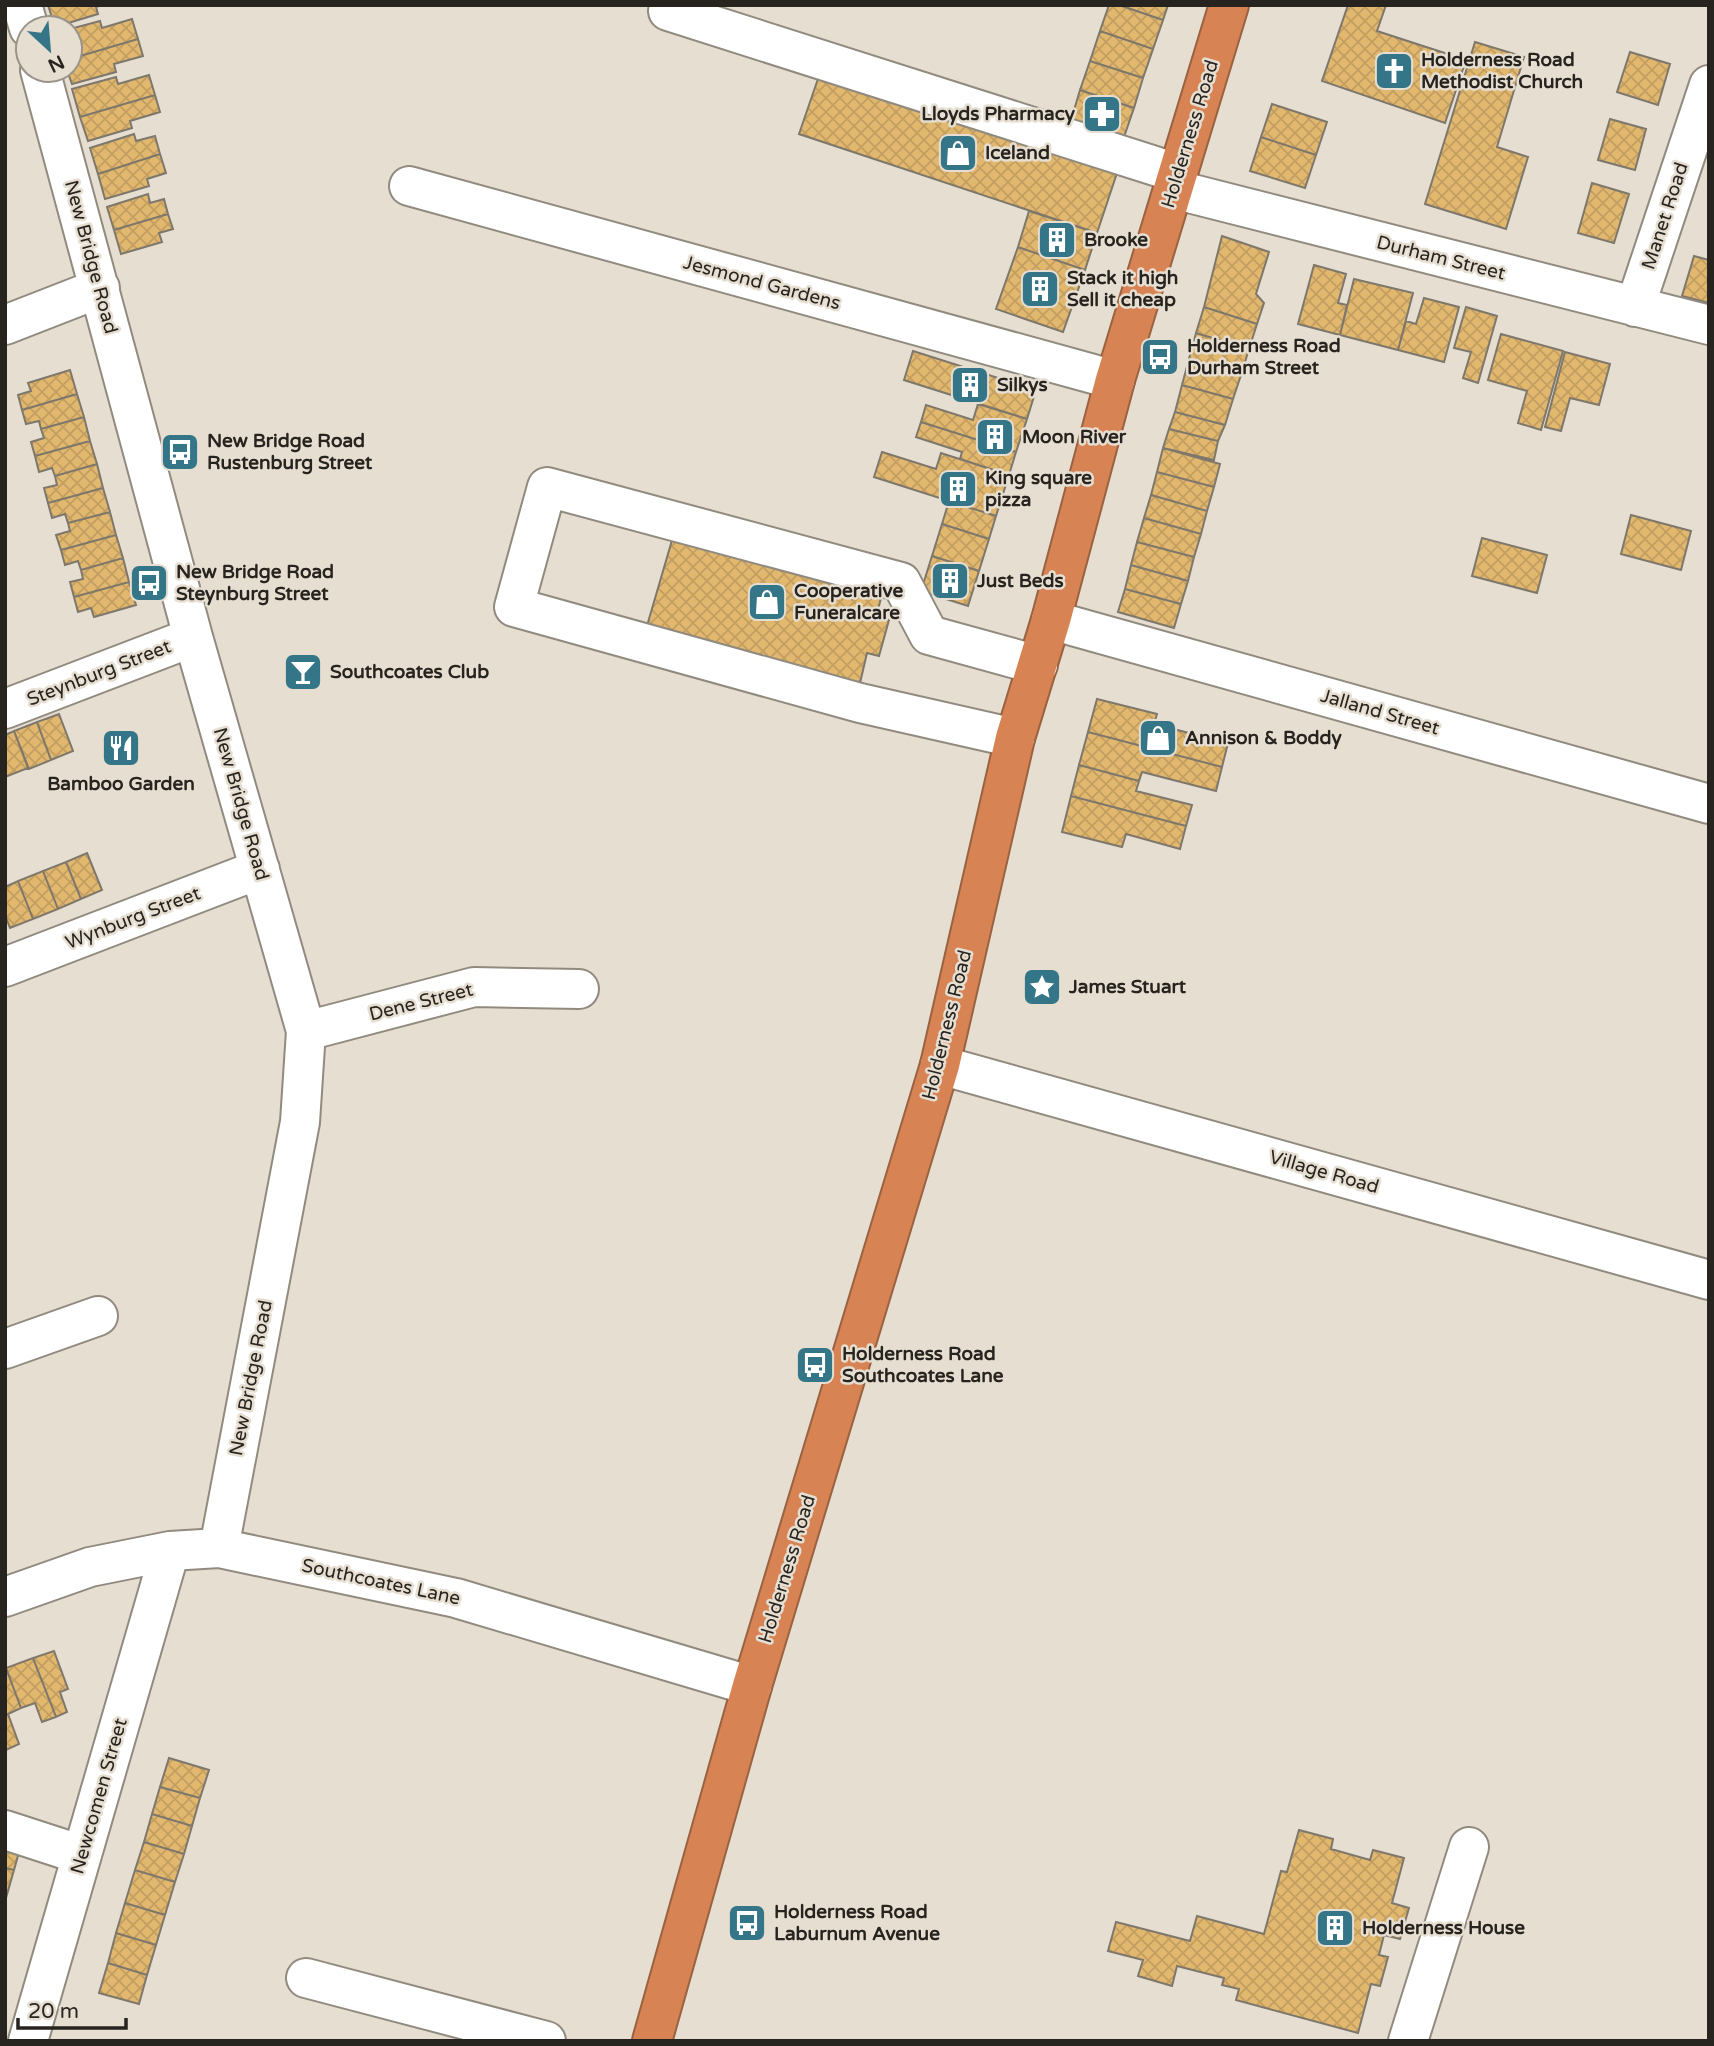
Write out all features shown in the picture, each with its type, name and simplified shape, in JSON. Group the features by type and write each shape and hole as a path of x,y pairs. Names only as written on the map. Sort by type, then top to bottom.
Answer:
{"highway":[{"name":"Holderness Road","path":"652,2041 752,1686 940,1065 1015,738 1051,620 1115,380 1229,5"}],"street":[{"name":"Durham Street","path":"668,12 1175,181 1709,326"},
{"name":"New Bridge Road","path":"44,84 193,637 306,1031 300,1122 219,1548"},
{"name":"Manet Road","path":"1635,307 1709,85"},
{"name":"Jesmond Gardens","path":"409,186 1115,380"},
{"path":"5,325 100,288"},
{"path":"1015,738 860,703 514,607 547,487 901,582 929,635 1038,664"},
{"name":"Jalland Street","path":"1051,620 1709,804"},
{"name":"Steynburg Street","path":"5,709 193,637"},
{"name":"Wynburg Street","path":"5,967 260,869"},
{"name":"Dene Street","path":"306,1031 474,987 579,989"},
{"name":"Village Road","path":"940,1065 1709,1280"},
{"path":"5,1349 98,1316"},
{"name":"Southcoates Lane","path":"5,1597 90,1567 170,1551 219,1548 456,1598 752,1686"},
{"name":"Newcomen Street","path":"27,2041 170,1551"},
{"path":"5,1830 82,1856"},
{"path":"1408,2041 1469,1847"},
{"path":"306,1978 547,2041"}],"building":[{"path":"48,5 102,5 96,7 98,14 84,18 84,14 51,14"},
{"path":"1109,5 1119,5 1163,20 1153,49 1100,31"},
{"path":"1119,5 1168,5 1163,20"},
{"name":"Holderness Road Methodist Church","path":"1348,5 1386,5 1377,31 1466,60 1445,123 1322,81"},
{"path":"132,19 138,39 84,55 84,25 100,21 102,28"},
{"path":"1100,31 1153,49 1143,78 1090,61"},
{"path":"138,39 143,56 114,64 116,72 84,81 84,55"},
{"path":"1475,42 1524,57 1497,147 1528,157 1506,229 1425,204"},
{"path":"1630,52 1670,64 1658,105 1617,92"},
{"path":"1090,61 1143,78 1134,108 1080,90"},
{"name":"Iceland","path":"820,73 1117,173 1097,233 799,134"},
{"path":"149,75 155,95 80,117 72,89 116,77 118,84"},
{"name":"Lloyds Pharmacy","path":"1080,90 1134,108 1124,137 1071,120"},
{"path":"155,95 160,112 130,121 132,128 88,141 80,117"},
{"path":"1272,104 1327,122 1316,155 1261,137"},
{"path":"1610,119 1646,129 1635,170 1598,160"},
{"path":"134,134 136,141 155,136 160,154 98,174 90,148"},
{"path":"1261,137 1316,155 1305,188 1250,171"},
{"path":"160,154 166,173 147,179 149,186 105,199 98,174"},
{"path":"1592,183 1629,194 1614,243 1578,233"},
{"path":"148,194 150,203 164,199 168,214 114,230 107,207"},
{"name":"Brooke","path":"1029,211 1097,233 1085,270 1018,247"},
{"path":"168,214 173,229 159,233 162,242 121,254 114,230"},
{"path":"1222,236 1269,252 1256,294 1264,303 1257,324 1204,307"},
{"name":"Stack it high Sell it cheap","path":"1018,247 1085,270 1063,332 996,309"},
{"path":"1694,256 1709,260 1709,303 1682,296"},
{"path":"1314,265 1346,274 1338,303 1347,305 1340,335 1298,324"},
{"path":"1354,279 1413,293 1398,350 1340,335"},
{"path":"1424,298 1459,307 1444,362 1398,350 1406,321 1416,324"},
{"path":"1204,307 1257,324 1249,349 1196,333"},
{"path":"1466,307 1497,316 1478,383 1463,378 1471,352 1454,348"},
{"path":"1196,333 1249,349 1241,375 1189,359"},
{"path":"1501,334 1563,351 1541,430 1518,423 1527,391 1488,380"},
{"name":"Silkys","path":"913,351 1036,390 1027,419 904,380"},
{"path":"1565,352 1610,364 1599,405 1570,398 1561,431 1545,427"},
{"path":"1189,359 1241,375 1233,399 1182,385"},
{"path":"70,370 77,394 22,410 18,395 31,391 28,383"},
{"path":"1182,385 1233,399 1225,425 1175,412"},
{"path":"77,394 84,417 41,429 39,421 26,424 22,410"},
{"name":"Moon River","path":"978,404 1027,419 1016,452 921,422 926,405 973,420"},
{"path":"1175,412 1225,425 1218,441 1169,429"},
{"path":"84,417 90,441 35,456 31,442 44,438 41,429"},
{"path":"921,422 1016,452 1009,475 960,459 962,452 916,437"},
{"path":"1169,429 1218,441 1214,460 1163,448"},
{"path":"90,441 97,464 55,476 52,468 39,472 35,456"},
{"path":"1163,448 1220,464 1214,487 1157,472"},
{"name":"King square pizza","path":"882,452 936,469 941,453 1009,475 996,516 874,477"},
{"path":"97,464 103,488 48,503 44,488 57,485 55,476"},
{"path":"1157,472 1214,487 1207,511 1151,495"},
{"path":"103,488 110,512 68,523 65,514 52,518 48,503"},
{"path":"1151,495 1207,511 1201,534 1144,518"},
{"path":"949,501 996,516 989,539 942,524"},
{"path":"110,512 116,535 61,550 56,535 70,531 68,523"},
{"path":"1631,515 1691,531 1681,570 1621,554"},
{"path":"1144,518 1201,534 1194,557 1137,542"},
{"path":"942,524 989,539 979,571 932,556"},
{"name":"Cooperative Funeralcare","path":"675,530 884,587 876,617 889,620 879,656 867,653 857,696 644,636"},
{"path":"116,535 123,558 81,570 78,561 65,565 61,550"},
{"path":"1482,538 1547,555 1537,593 1472,576"},
{"path":"1137,542 1194,557 1188,581 1131,565"},
{"name":"Just Beds","path":"932,556 979,571 968,606 921,591"},
{"path":"123,558 129,582 74,597 70,582 83,579 81,570"},
{"path":"1131,565 1188,581 1181,604 1125,589"},
{"path":"129,582 136,605 94,617 91,608 78,612 74,597"},
{"path":"1125,589 1181,604 1174,628 1118,612"},
{"name":"Annison & Boddy","path":"1097,699 1157,714 1154,724 1228,743 1222,767 1088,732"},
{"path":"59,714 73,751 51,760 37,722"},
{"path":"37,722 51,760 29,769 14,731"},
{"path":"14,731 28,768 5,777 5,735"},
{"path":"1088,732 1222,767 1216,791 1142,772 1139,781 1079,765"},
{"path":"1079,765 1139,781 1136,791 1192,805 1186,826 1071,796"},
{"path":"1071,796 1186,826 1180,849 1126,834 1122,847 1062,832"},
{"path":"87,853 102,890 81,899 66,862"},
{"path":"66,862 81,899 58,909 43,871"},
{"path":"43,871 58,909 33,919 18,881"},
{"path":"18,881 33,919 10,928 5,915 5,887"},
{"path":"54,1651 68,1689 60,1692 67,1712 56,1717 33,1658"},
{"path":"33,1658 56,1717 42,1722 35,1703 21,1708 6,1668"},
{"path":"6,1668 21,1708 8,1714 19,1744 6,1750"},
{"path":"169,1758 209,1770 200,1798 160,1787"},
{"path":"160,1787 200,1798 192,1826 152,1814"},
{"path":"152,1814 192,1826 184,1854 144,1842"},
{"name":"Holderness House","path":"1299,1830 1333,1839 1331,1849 1370,1860 1373,1850 1404,1858 1392,1903 1409,1908 1400,1939 1384,1935 1379,1955 1388,1957 1380,1986 1371,1984 1358,2033 1236,2000 1239,1989 1222,1985 1224,1978 1177,1966 1172,1986 1138,1976 1143,1960 1108,1951 1116,1922 1190,1941 1197,1916 1264,1934 1281,1871 1287,1872"},
{"path":"5,1841 21,1845 14,1870 5,1868"},
{"path":"144,1842 184,1854 175,1882 135,1870"},
{"path":"5,1868 14,1870 6,1898 5,1898"},
{"path":"135,1870 175,1882 165,1915 125,1903"},
{"path":"125,1903 165,1915 156,1945 116,1933"},
{"path":"116,1933 156,1945 147,1975 108,1963"},
{"path":"108,1963 147,1975 139,2004 99,1993"}],"place":[{"name":"Holderness Road Methodist Church","path":"1394,71"},
{"name":"Lloyds Pharmacy","path":"1102,114"},
{"name":"Iceland","path":"958,153"},
{"name":"Brooke","path":"1057,240"},
{"name":"Stack it high Sell it cheap","path":"1040,289"},
{"name":"Holderness Road Durham Street","path":"1160,357"},
{"name":"Silkys","path":"970,385"},
{"name":"Moon River","path":"995,437"},
{"name":"New Bridge Road Rustenburg Street","path":"180,452"},
{"name":"King square pizza","path":"958,489"},
{"name":"Just Beds","path":"950,581"},
{"name":"New Bridge Road Steynburg Street","path":"149,583"},
{"name":"Cooperative Funeralcare","path":"767,602"},
{"name":"Southcoates Club","path":"303,672"},
{"name":"Annison & Boddy","path":"1158,738"},
{"name":"Bamboo Garden","path":"121,748"},
{"name":"James Stuart","path":"1042,987"},
{"name":"Holderness Road Southcoates Lane","path":"815,1365"},
{"name":"Holderness Road Laburnum Avenue","path":"747,1923"},
{"name":"Holderness House","path":"1335,1928"}]}
